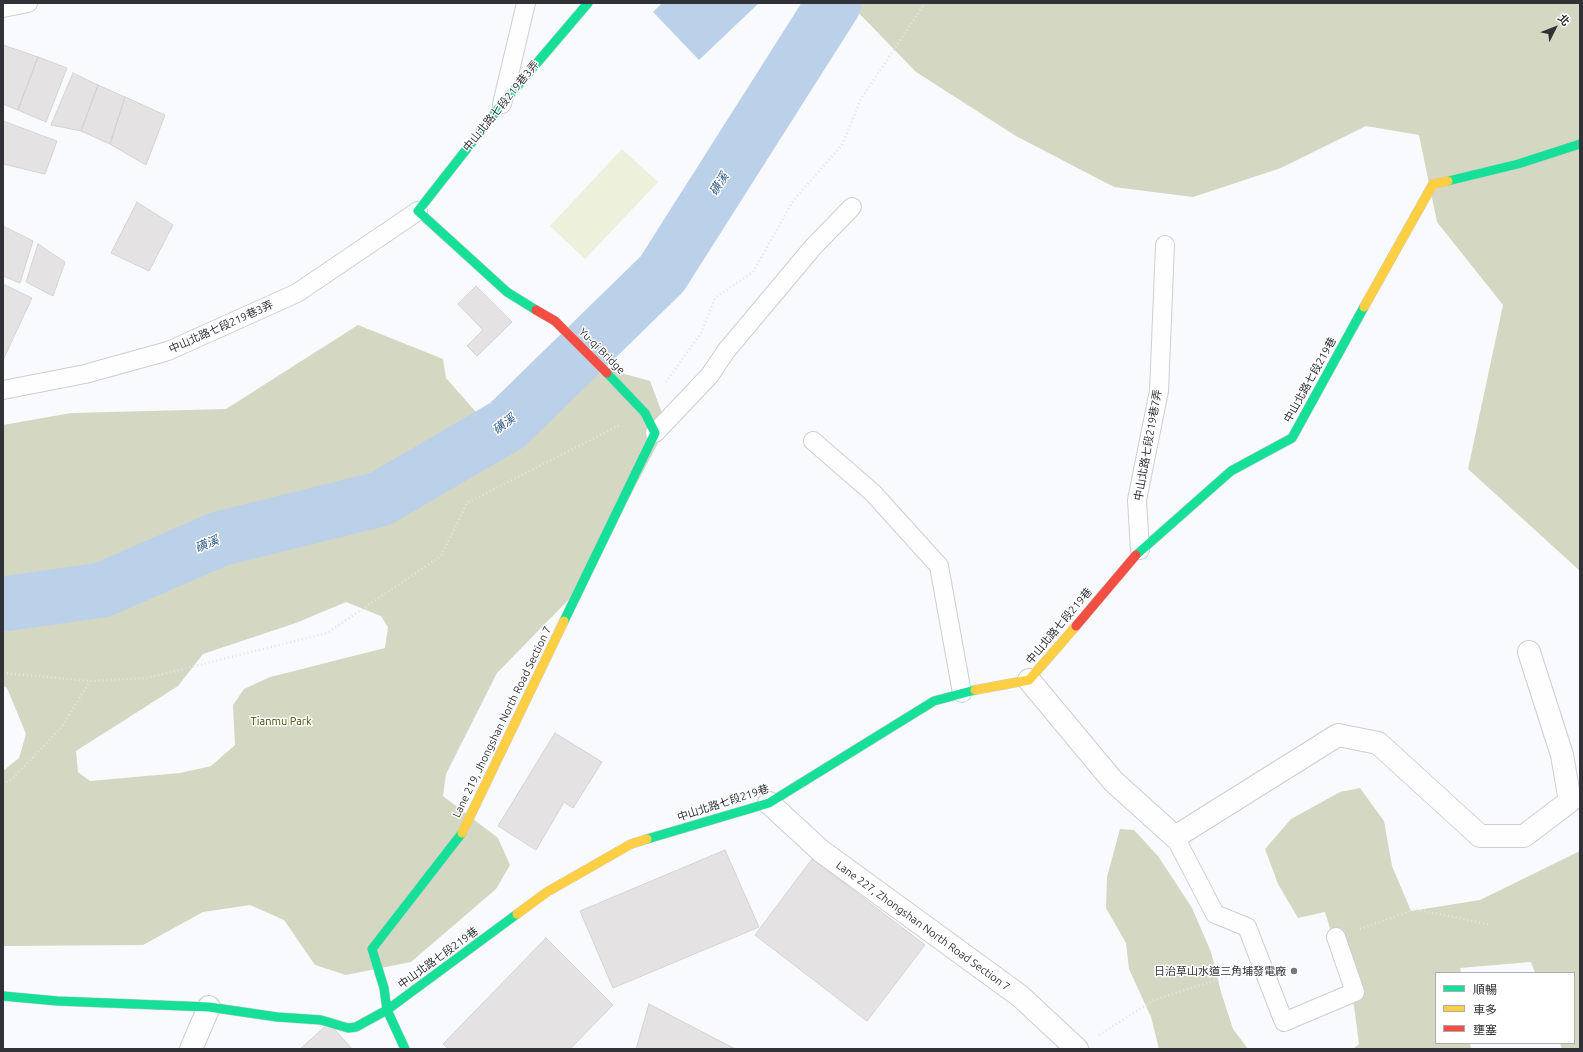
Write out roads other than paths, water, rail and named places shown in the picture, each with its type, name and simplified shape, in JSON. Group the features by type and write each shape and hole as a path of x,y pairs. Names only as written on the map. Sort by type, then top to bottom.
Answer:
{"street":[{"name":"中山北路七段219巷3弄","path":"418,211 502,104 588,3"},
{"name":"中山北路七段219巷","path":"3,996 57,1001 209,1006 277,1017 321,1020 348,1028 356,1027 387,1010 547,892 631,844 769,803 934,701 962,693 1030,680 1140,550 1231,471 1292,438 1433,184 1518,164 1580,144"},
{"name":"Yu-qi Bridge","path":"418,211 507,292 554,321 632,398 645,413 655,433"},
{"name":"Lane 219, Jhongshan North Road Section 7","path":"404,1049 387,1010 384,988 372,949 460,837 655,433"},
{"path":"1030,680 1113,781 1175,836 1338,735 1378,743 1480,836 1524,836 1570,801 1562,755 1529,652"},
{"name":"Lane 227, Zhongshan North Road Section 7","path":"769,803 821,851 1020,996 1077,1049"},
{"path":"191,1049 209,1006"}],"lane":[{"path":"3,8 28,3"},
{"path":"502,104 526,3"},
{"path":"655,433 710,375 726,351 814,246 852,206"},
{"name":"中山北路七段219巷3弄","path":"3,390 85,374 168,351 297,293 418,211"},
{"name":"中山北路七段219巷7弄","path":"1140,550 1137,500 1159,391 1165,244"},
{"path":"813,441 873,494 939,566 962,693"},
{"path":"1175,836 1215,914 1247,927 1284,1022 1355,992 1336,937"}],"water":[{"path":"662,3 759,3 699,60 653,12"}],"waterway":[{"name":"磺溪","path":"3,604 102,590 219,539 380,499 507,425 662,274 834,3"}],"place":[{"name":"日治草山水道三角埔發電廠","path":"1294,971"}],"park label":[{"name":"Tianmu Park","path":"281,721"}]}
